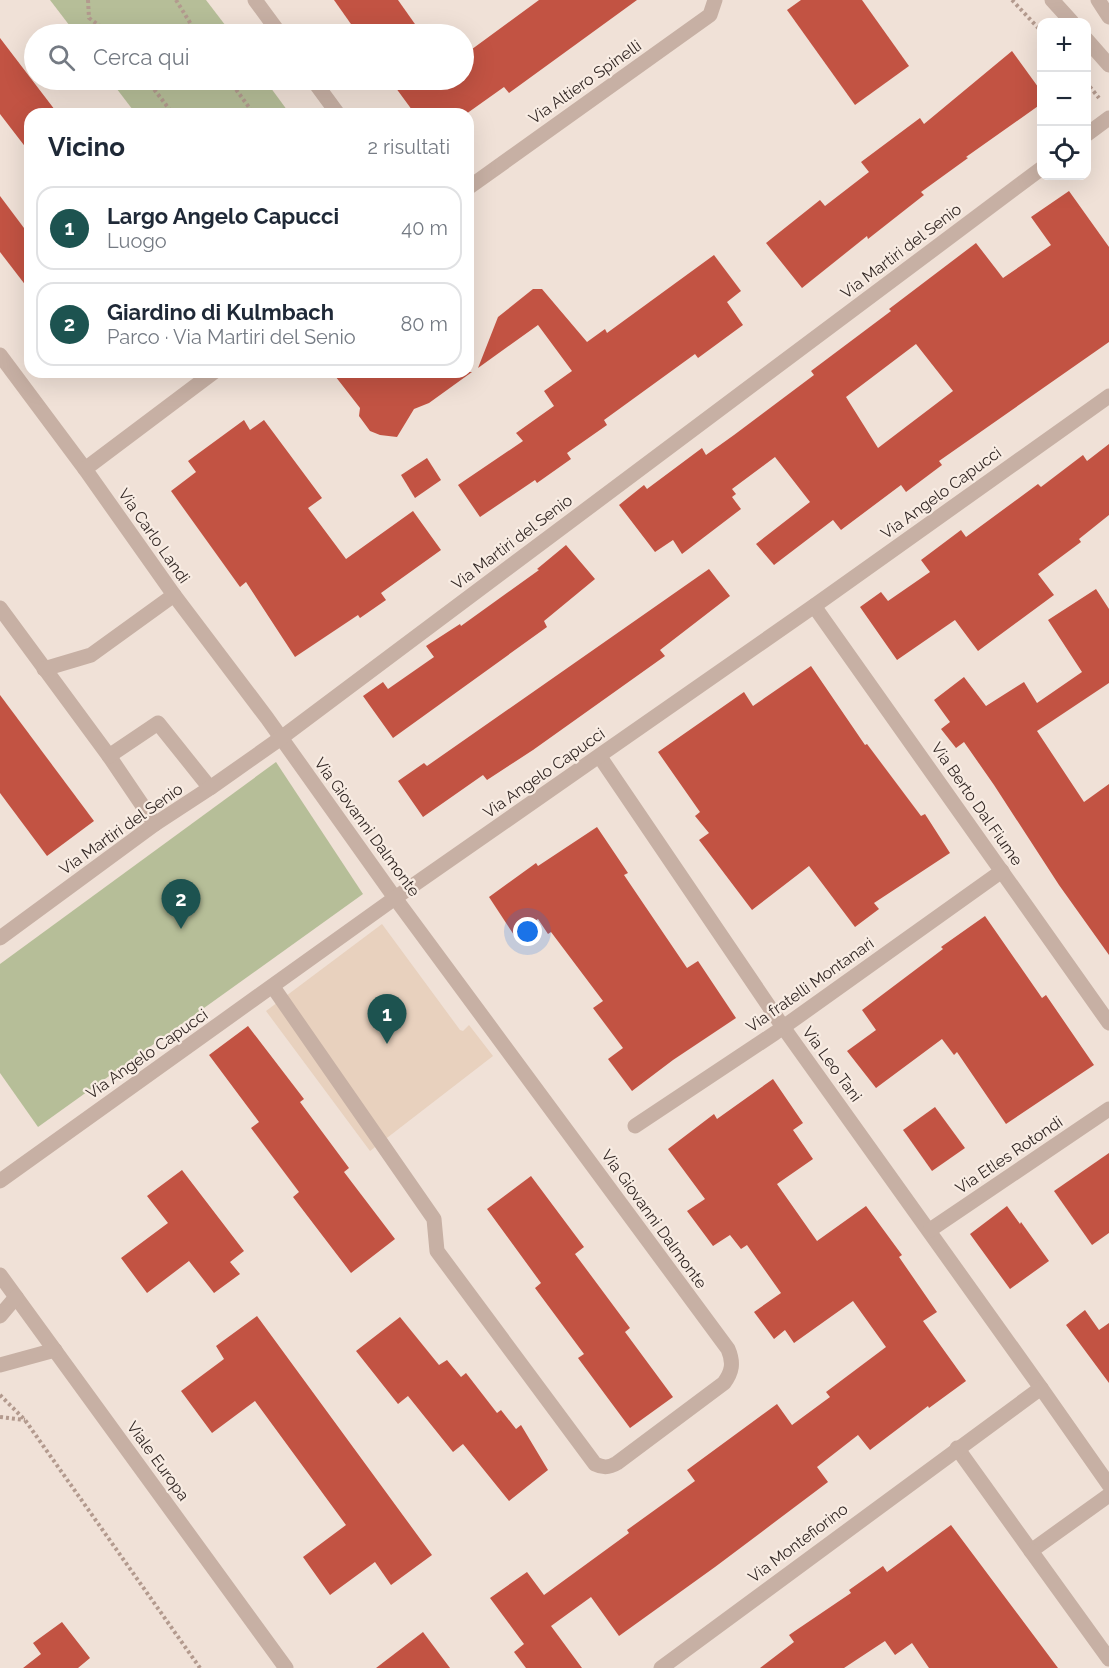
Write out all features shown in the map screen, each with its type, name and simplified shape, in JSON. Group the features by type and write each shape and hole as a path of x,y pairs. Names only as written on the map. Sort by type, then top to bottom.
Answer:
{"street":[{"path":"255,0 273,24"},
{"name":"Via Altiero Spinelli","path":"474,184 710,15 715,0"},
{"path":"1052,0 1068,18"},
{"path":"1098,0 1109,17"},
{"path":"1091,43 1107,56"},
{"path":"320,90 334,108"},
{"path":"1091,131 1109,118"},
{"name":"Via Martiri del Senio","path":"0,938 155,824 280,738 1037,171"},
{"name":"Via Carlo Landi","path":"0,355 280,738"},
{"path":"85,469 206,378"},
{"name":"Via Angelo Capucci","path":"0,1181 395,898 600,757 1109,396"},
{"path":"44,669 91,655 174,595"},
{"name":"Via Berto Dal Fiume","path":"814,606 1109,1023"},
{"path":"0,608 109,756 155,824"},
{"path":"109,756 158,723 210,788"},
{"name":"Via Giovanni Dalmonte","path":"273,987 434,1219 437,1251 589,1459 602,1468 617,1463 723,1383 730,1375 732,1365 728,1349 395,898 280,738"},
{"name":"Via Leo Tani","path":"600,757 783,1027 930,1230 1109,1485"},
{"name":"Via fratelli Montanari","path":"635,1126 783,1027 1002,871"},
{"name":"Via Etles Rotondi","path":"930,1230 1109,1109"},
{"name":"Viale Europa","path":"0,1275 286,1668"},
{"path":"0,1316 16,1297"},
{"path":"0,1365 55,1350"},
{"name":"Via Montefiorino","path":"661,1668 1041,1388"},
{"path":"957,1448 1109,1659"},
{"path":"1031,1551 1109,1495"}],"path":[{"path":"88,0 89,18 97,24"},
{"path":"176,0 191,24"},
{"path":"1012,0 1037,28"},
{"path":"155,90 168,108"},
{"path":"236,90 250,108"},
{"path":"0,1395 25,1420 200,1668"},
{"path":"0,1417 25,1420"}],"green space":[{"path":"50,0 206,0 224,24 68,24"},
{"path":"118,90 272,90 286,108 131,108"},
{"path":"276,762 363,894 38,1127 0,1073 0,964"}],"shaded area":[{"path":"382,924 460,1030 463,1031 469,1025 493,1056 370,1151 266,1011"}],"building":[{"path":"334,0 398,0 415,24 351,24"},
{"path":"539,0 637,0 509,93 504,87 474,108 411,108 397,90 474,90 474,48"},
{"path":"801,0 862,0 909,66 855,105 787,10"},
{"path":"0,38 24,69 24,90 40,90 53,108 24,108 24,145 0,114"},
{"path":"1012,51 1037,85 1037,107 966,157 968,158 921,192 924,195 868,239 867,236 802,288 766,243 820,200 825,206 869,172 861,162 920,118 924,124"},
{"path":"1069,191 1109,247 1109,342 939,461 942,465 906,492 901,485 841,530 833,520 774,565 756,544 810,502 775,457 732,489 736,494 732,497 741,509 682,554 673,540 655,552 619,505 644,485 647,489 702,448 706,455 734,435 814,375 811,371 976,243 1003,278 1051,245 1031,217","holes":["916,344 953,391 878,448 846,397"]},
{"path":"0,196 24,228 24,283 0,252"},
{"path":"714,255 741,291 727,302 743,325 698,358 695,354 604,420 607,425 567,453 571,459 537,483 535,480 480,517 458,485 523,441 516,433 554,406 544,391 572,371 538,325 478,368 498,317 533,289 542,289 587,342 605,329 607,333"},
{"path":"337,378 464,378 429,403 414,409 397,437 370,431 359,416 360,408"},
{"path":"244,420 250,430 264,420 322,498 308,508 346,559 413,511 441,550 381,593 386,600 360,618 358,615 295,657 246,582 240,587 171,491 196,472 188,461"},
{"path":"1109,444 1109,515 1079,539 1081,542 1038,574 1054,595 978,651 955,620 897,660 860,607 881,592 888,601 930,572 921,560 961,530 966,537 1038,484 1041,487 1083,455 1087,461"},
{"path":"427,458 441,480 415,498 401,475"},
{"path":"566,545 595,579 544,621 547,627 393,738 363,696 383,682 388,689 434,657 426,646 460,624 461,626 539,570 537,569"},
{"path":"709,569 730,596 660,650 665,656 533,750 487,780 483,775 423,817 398,781 424,763 427,766"},
{"path":"1096,589 1109,609 1109,683 1037,731 1084,802 1109,784 1109,955 1059,885 964,742 956,748 941,729 950,722 934,700 964,677 986,706 1024,682 1037,703 1082,672 1048,620"},
{"path":"811,666 865,745 867,744 921,816 925,814 950,853 874,903 879,909 855,927 809,866 752,910 699,840 709,833 695,816 700,812 658,752 744,692 753,706"},
{"path":"0,695 94,821 47,856 0,793"},
{"path":"597,827 628,873 624,875 687,968 698,961 736,1018 673,1060 632,1091 608,1059 623,1048 593,1008 603,1001 551,932 548,934 538,919 514,935 489,897 536,863 538,866"},
{"path":"985,916 1042,998 1046,995 1094,1065 1006,1124 957,1052 954,1055 942,1039 876,1088 847,1051 876,1030 862,1010 943,949 941,947"},
{"path":"248,1026 304,1099 300,1102 349,1168 344,1172 395,1239 351,1273 293,1197 299,1192 251,1128 259,1122 209,1055"},
{"path":"773,1079 803,1123 793,1130 813,1159 777,1184 817,1241 866,1206 902,1255 899,1257 937,1312 923,1321 966,1381 929,1408 928,1406 870,1450 858,1435 817,1467 828,1482 619,1636 591,1597 551,1626 582,1668 526,1668 514,1652 524,1644 490,1598 527,1572 544,1595 629,1533 627,1530 695,1481 687,1470 777,1404 792,1425 830,1397 826,1392 886,1347 853,1301 794,1343 785,1330 774,1339 754,1312 781,1293 747,1245 741,1249 730,1235 713,1246 687,1211 705,1199 668,1149 714,1114 717,1119"},
{"path":"935,1107 965,1148 932,1171 903,1130"},
{"path":"1109,1153 1109,1233 1092,1245 1054,1191"},
{"path":"182,1170 244,1251 230,1262 240,1274 214,1293 189,1261 147,1293 121,1258 168,1223 147,1196"},
{"path":"531,1176 584,1247 575,1254 630,1328 625,1332 673,1397 630,1428 578,1358 584,1354 535,1288 541,1283 487,1209"},
{"path":"1007,1206 1049,1261 1010,1289 970,1234"},
{"path":"1085,1310 1099,1330 1109,1323 1109,1383 1066,1325"},
{"path":"257,1316 432,1555 391,1585 375,1562 330,1595 303,1557 346,1525 255,1401 212,1433 181,1391 224,1359 216,1346"},
{"path":"400,1317 439,1365 447,1360 461,1377 466,1373 497,1413 501,1410 516,1429 521,1425 548,1470 509,1501 463,1444 453,1452 408,1396 398,1404 356,1351"},
{"path":"951,1525 1058,1668 929,1668 912,1643 895,1655 885,1641 844,1668 760,1668 794,1642 789,1635 851,1593 849,1590 883,1566 887,1572"},
{"path":"62,1622 90,1658 78,1668 23,1668 41,1654 33,1643"},
{"path":"423,1632 450,1668 376,1668"}],"place":[{"name":"Giardino di Kulmbach","path":"181,929"},
{"name":"Largo Angelo Capucci","path":"387,1044"}]}
